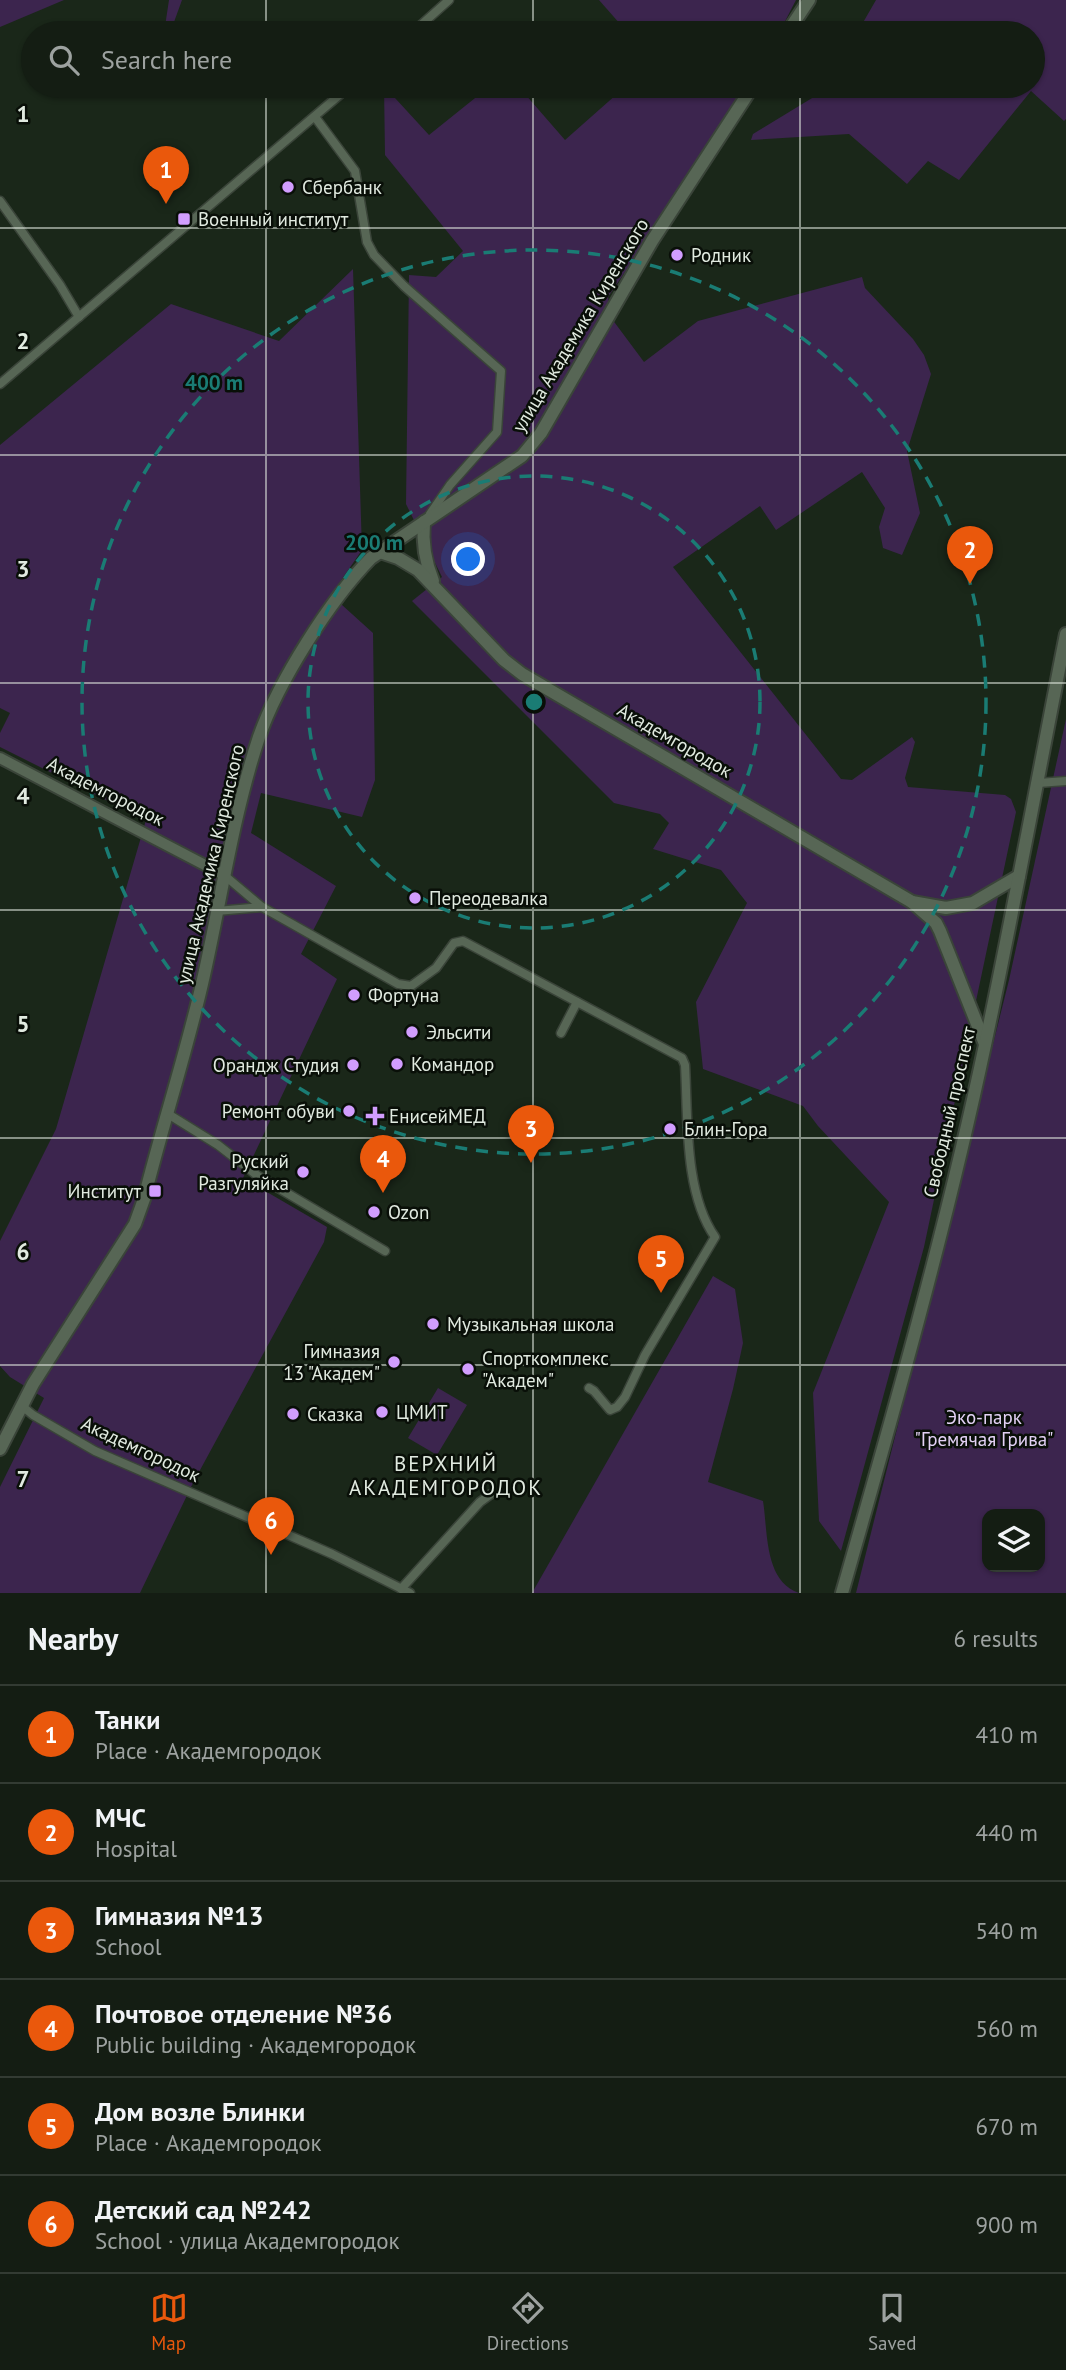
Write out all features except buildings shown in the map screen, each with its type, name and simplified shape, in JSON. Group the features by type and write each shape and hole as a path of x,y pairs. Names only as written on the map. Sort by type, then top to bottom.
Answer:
{"main road":[{"path":"795,21 809,0"},
{"name":"улица Академика Киренского","path":"0,1449 22,1406 135,1224 168,1114 202,983 224,875 254,755 269,713 313,633 360,570 380,552 522,456 541,433 652,240 745,98"},
{"path":"424,523 426,563 436,587"},
{"name":"Академгородок","path":"380,552 410,564 436,587 495,652 522,674 912,902"},
{"name":"Свободный проспект","path":"842,1593 900,1390 952,1187 985,1044 1066,634"},
{"path":"912,902 946,908 973,903 1019,876"},
{"path":"912,902 936,923 985,1044"}],"street":[{"path":"425,21 449,0"},
{"path":"0,384 336,98"},
{"path":"314,117 355,170 367,242 374,255 404,286 501,372 497,432 450,485 424,523"},
{"path":"0,201 60,285 79,317"},
{"name":"Академгородок","path":"0,758 224,875 262,907 398,984 411,986 436,968 454,943 463,941 682,1058 693,1182 707,1226 715,1237 645,1355 622,1402 610,1410 589,1388"},
{"path":"1038,783 1066,781"},
{"path":"217,911 262,907"},
{"path":"561,1034 577,1002"},
{"path":"168,1114 218,1145 258,1176 384,1251"},
{"name":"Академгородок","path":"22,1406 95,1451 332,1554 410,1593"},
{"path":"402,1591 480,1502 491,1494"}],"green space":[{"path":"0,0 64,0 0,27"},
{"path":"169,0 182,0 174,21 166,21"},
{"path":"599,0 796,0 785,21 617,21"},
{"path":"876,0 1066,0 1066,119 1064,121 1039,98 1045,98 1045,21 864,21"},
{"path":"384,98 395,98 429,135 475,98 528,98 565,140 612,98 738,98 672,203 608,297 612,319 644,362 698,321 862,277 865,288 913,339 924,355 931,374 907,451 920,513 902,555 883,548 879,527 885,508 862,472 776,530 760,506 673,567 841,779 852,780 912,737 915,742 905,778 908,787 1005,795 1011,799 1016,812 924,1247 841,1551 819,1521 813,1393 889,1202 818,1126 803,1106 703,1069 696,1002 747,903 721,870 653,849 669,823 660,814 614,803 412,601 442,577 406,504 409,275 436,277 463,251 385,155"},
{"path":"812,98 1025,98 959,180 928,161 907,184 849,134 751,140 753,134"},
{"path":"353,269 362,550 331,595 373,633 375,780 362,817 261,793 251,833 336,886 301,954 337,979 243,1178 327,1227 324,1242 193,1483 140,1593 0,1593 0,1487 44,1398 10,1377 0,1366 0,1241 56,1129 146,820 0,747 0,733 10,713 0,708 0,445 171,304 279,341"},
{"name":"Эко-парк \"Гремячая Грива\"","path":"1066,719 1066,1593 856,1593 1009,980"},
{"path":"713,1276 735,1289 743,1343 708,1482 763,1501 767,1541 774,1567 779,1578 799,1593 532,1593"},
{"path":"438,1388 467,1405 437,1455 408,1438"}],"place":[{"name":"Сбербанк","path":"288,187"},
{"name":"Танки","path":"166,204"},
{"name":"Военный институт","path":"184,219"},
{"name":"Родник","path":"677,255"},
{"name":"МЧС","path":"970,584"},
{"name":"Переодевалка","path":"415,898"},
{"name":"Фортуна","path":"354,995"},
{"name":"Эльсити","path":"412,1032"},
{"name":"Командор","path":"397,1064"},
{"name":"Орандж Студия","path":"353,1065"},
{"name":"Ремонт обуви","path":"349,1111"},
{"name":"ЕнисейМЕД","path":"375,1116"},
{"name":"Блин-Гора","path":"670,1129"},
{"name":"Гимназия №13","path":"531,1163"},
{"name":"Руский Разгуляйка","path":"303,1172"},
{"name":"Институт","path":"155,1191"},
{"name":"Почтовое отделение №36","path":"383,1193"},
{"name":"Ozon","path":"374,1212"},
{"name":"Дом возле Блинки","path":"661,1293"},
{"name":"Музыкальная школа","path":"433,1324"},
{"name":"Гимназия 13 \"Академ\"","path":"394,1362"},
{"name":"Спорткомплекс \"Академ\"","path":"468,1369"},
{"name":"ЦМИТ","path":"382,1412"},
{"name":"Сказка","path":"293,1414"},
{"name":"Детский сад №242","path":"271,1555"}],"district":[{"name":"ВЕРХНИЙ АКАДЕМГОРОДОК","path":"446,1475"}]}
